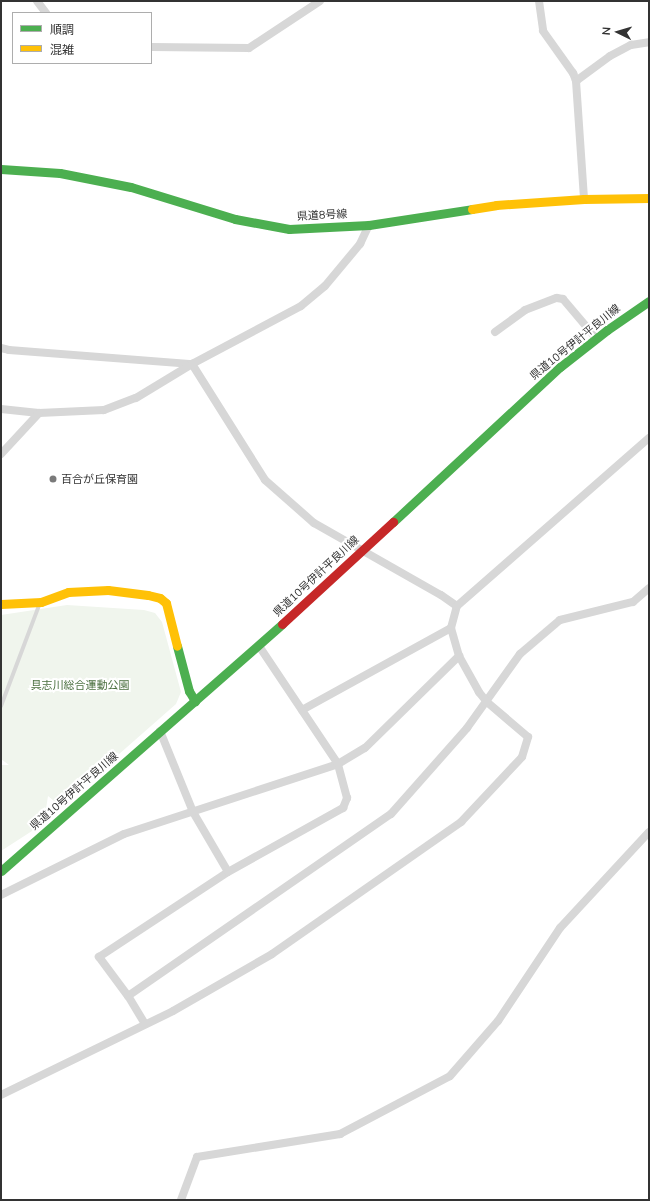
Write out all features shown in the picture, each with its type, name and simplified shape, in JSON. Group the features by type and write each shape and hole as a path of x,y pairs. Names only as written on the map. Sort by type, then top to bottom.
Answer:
{"main road":[{"name":"県道8号線","path":"1,169 60,173 131,187 235,219 289,229 369,225 496,205 584,199 649,198"},
{"name":"県道10号伊計平良川線","path":"1,871 259,646 560,367 596,338 649,301"},
{"path":"1,604 41,602 68,592 108,590 148,594 160,598 166,603 185,678 189,691 195,701"}],"street":[{"path":"37,1 45,12"},
{"path":"152,47 249,48 320,1"},
{"path":"539,1 542,31 573,73 576,81 584,199"},
{"path":"576,81 610,56 631,45 649,42"},
{"path":"1,409 39,413 104,410 136,398 192,364 301,306 325,286 360,244 369,225"},
{"path":"495,332 525,310 557,298 563,299 596,338"},
{"path":"1,348 10,350 192,364"},
{"path":"192,364 265,480 314,523 441,595 457,606"},
{"path":"1,454 39,413"},
{"path":"1,1095 173,1011 272,954 461,822 522,757 528,737 487,702 479,692 459,656 451,628 457,606 649,438"},
{"path":"128,996 391,814 467,728 520,654 560,620 633,602 649,588"},
{"path":"302,710 451,628"},
{"path":"145,1024 128,996 100,957 228,872 343,808 347,798 338,764 259,646"},
{"path":"1,895 124,834 338,764 364,748 459,656"},
{"path":"160,732 193,812 228,872"},
{"path":"181,1200 197,1157 340,1134 450,1076 498,1021 560,928 649,832"}],"lane":[{"path":"1,706 41,602"}],"green space":[{"name":"具志川総合運動公園","path":"67,605 144,610 155,613 162,622 181,692 176,704 60,806 48,796 46,809 32,831 1,851 1,765 9,765 1,759 1,615"}],"traffic: fast":[{"path":"1,169 60,173 131,187 235,219 289,229 369,225 472,209"},
{"path":"393,522 560,367 607,330 649,301"},
{"path":"1,871 282,624"},
{"path":"177,646 189,691 195,701"}],"traffic: slow":[{"path":"472,209 496,205 584,199 649,198"},
{"path":"1,604 41,602 68,592 108,590 148,595 160,598 166,603 177,646"}],"traffic: jam":[{"path":"282,624 393,522"}],"place":[{"name":"百合が丘保育園","path":"53,479"}]}
